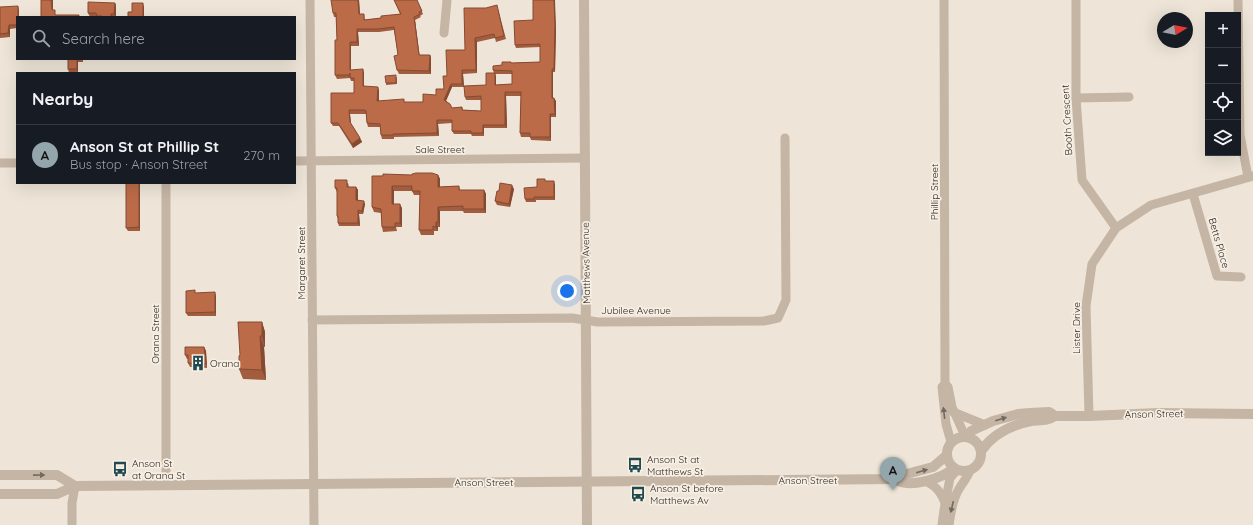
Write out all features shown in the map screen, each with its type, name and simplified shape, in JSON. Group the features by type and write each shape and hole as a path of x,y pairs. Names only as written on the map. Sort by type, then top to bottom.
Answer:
{"street":[{"name":"Margaret Street","path":"310,0 314,525"},
{"path":"444,33 447,0"},
{"name":"Matthews Avenue","path":"584,0 587,525"},
{"name":"Phillip Street","path":"944,0 945,384 942,387 946,424 951,442"},
{"name":"Booth Crescent","path":"1076,0 1076,98 1082,180 1116,228"},
{"path":"1238,0 1240,135 1250,176"},
{"path":"1076,98 1129,97"},
{"name":"Jubilee Avenue","path":"312,320 572,318 598,322 764,321 778,318 786,300 786,138"},
{"name":"Sale Street","path":"296,161 585,158"},
{"path":"0,164 16,163"},
{"name":"Lister Drive","path":"1089,416 1086,306 1092,264 1116,228 1151,205 1193,194 1250,176"},
{"name":"Orana Street","path":"166,184 166,485"},
{"name":"Betts Place","path":"1193,194 1217,276 1241,277"},
{"name":"Phillip Street","path":"945,384 948,387 954,412 966,437"},
{"path":"954,412 985,425"},
{"name":"Anson Street","path":"966,437 971,431 1018,414 1049,412 1055,416"},
{"name":"Anson Street","path":"981,451 998,433 1009,428 1050,419 1055,416 1159,413 1253,414"},
{"path":"966,437 977,442 981,451 981,458 978,464 970,470 964,471 956,469 949,462 947,455 948,446 951,442 958,438 966,437"},
{"name":"Anson Street","path":"0,494 57,494 74,486 894,479 899,476 933,468 947,455"},
{"path":"942,525 950,478 956,469"},
{"name":"Anson Street","path":"894,479 899,483 925,481 956,469"},
{"path":"949,525 952,505 956,494 969,475 970,470"},
{"path":"0,475 58,474 74,486 72,525"},
{"path":"925,481 930,483 938,490 945,503"}],"building":[{"path":"41,0 51,0 52,10 55,10 55,15 79,15 79,16 41,16"},
{"path":"331,0 358,0 359,14 364,14 364,20 381,18 381,16 401,14 394,0 417,0 422,11 414,17 419,55 430,55 429,71 397,70 394,56 398,55 394,27 357,29 357,42 350,42 350,70 363,69 363,86 378,87 377,101 404,99 404,102 423,102 423,94 436,95 436,89 444,89 443,76 447,76 446,50 465,50 464,8 486,8 497,5 504,36 495,38 494,34 475,38 476,70 462,70 462,84 451,84 444,100 450,104 452,108 462,107 462,110 481,111 481,96 465,97 464,86 486,85 486,73 495,73 495,85 512,84 512,71 493,70 493,66 502,65 502,62 540,62 540,44 515,45 514,21 533,20 533,0 554,0 555,25 552,98 554,98 555,114 550,114 550,137 530,137 530,133 520,133 521,92 505,92 505,125 483,125 483,133 471,133 471,131 452,131 452,120 437,120 437,133 381,135 380,124 367,123 365,110 349,110 350,122 360,138 352,144 338,123 331,123 331,93 354,93 354,78 350,78 350,75 335,75 335,40 337,40 336,13 333,13"},
{"path":"88,2 115,3 114,14 111,14 111,16 97,16 96,13 88,13"},
{"path":"132,3 143,3 143,16 128,16 128,12 132,12"},
{"path":"18,6 16,25 9,25 8,33 0,34 0,7"},
{"path":"68,60 77,60 77,69 68,69"},
{"path":"396,75 396,83 386,83 385,76"},
{"path":"416,173 432,173 438,175 438,187 459,186 459,190 484,190 484,209 463,209 463,206 438,207 438,222 436,222 436,227 433,226 433,230 419,230 420,191 412,191 412,186 392,186 392,204 400,204 400,223 395,223 395,227 382,227 381,209 372,207 372,176 383,176 383,174 412,175"},
{"path":"537,179 554,181 554,197 534,197 534,199 525,199 524,188 537,187"},
{"path":"335,180 347,180 347,187 356,187 356,200 364,201 362,211 358,210 358,223 338,223 337,188 335,188"},
{"path":"500,183 512,185 509,204 495,201"},
{"path":"126,184 139,184 139,227 126,228"},
{"path":"195,290 195,293 215,292 215,312 186,313 186,291"},
{"path":"238,322 262,322 262,336 260,336 262,370 239,369 240,355"},
{"name":"Orana","path":"185,347 204,347 206,364 188,363 188,355 185,355"}],"place":[{"name":"Orana","path":"198,363"},
{"name":"Anson St at Matthews St","path":"635,465"},
{"name":"Anson St at Orana St","path":"120,469"},
{"name":"Anson St at Phillip St","path":"893,490"},
{"name":"Anson St before Matthews Av","path":"638,494"}]}
